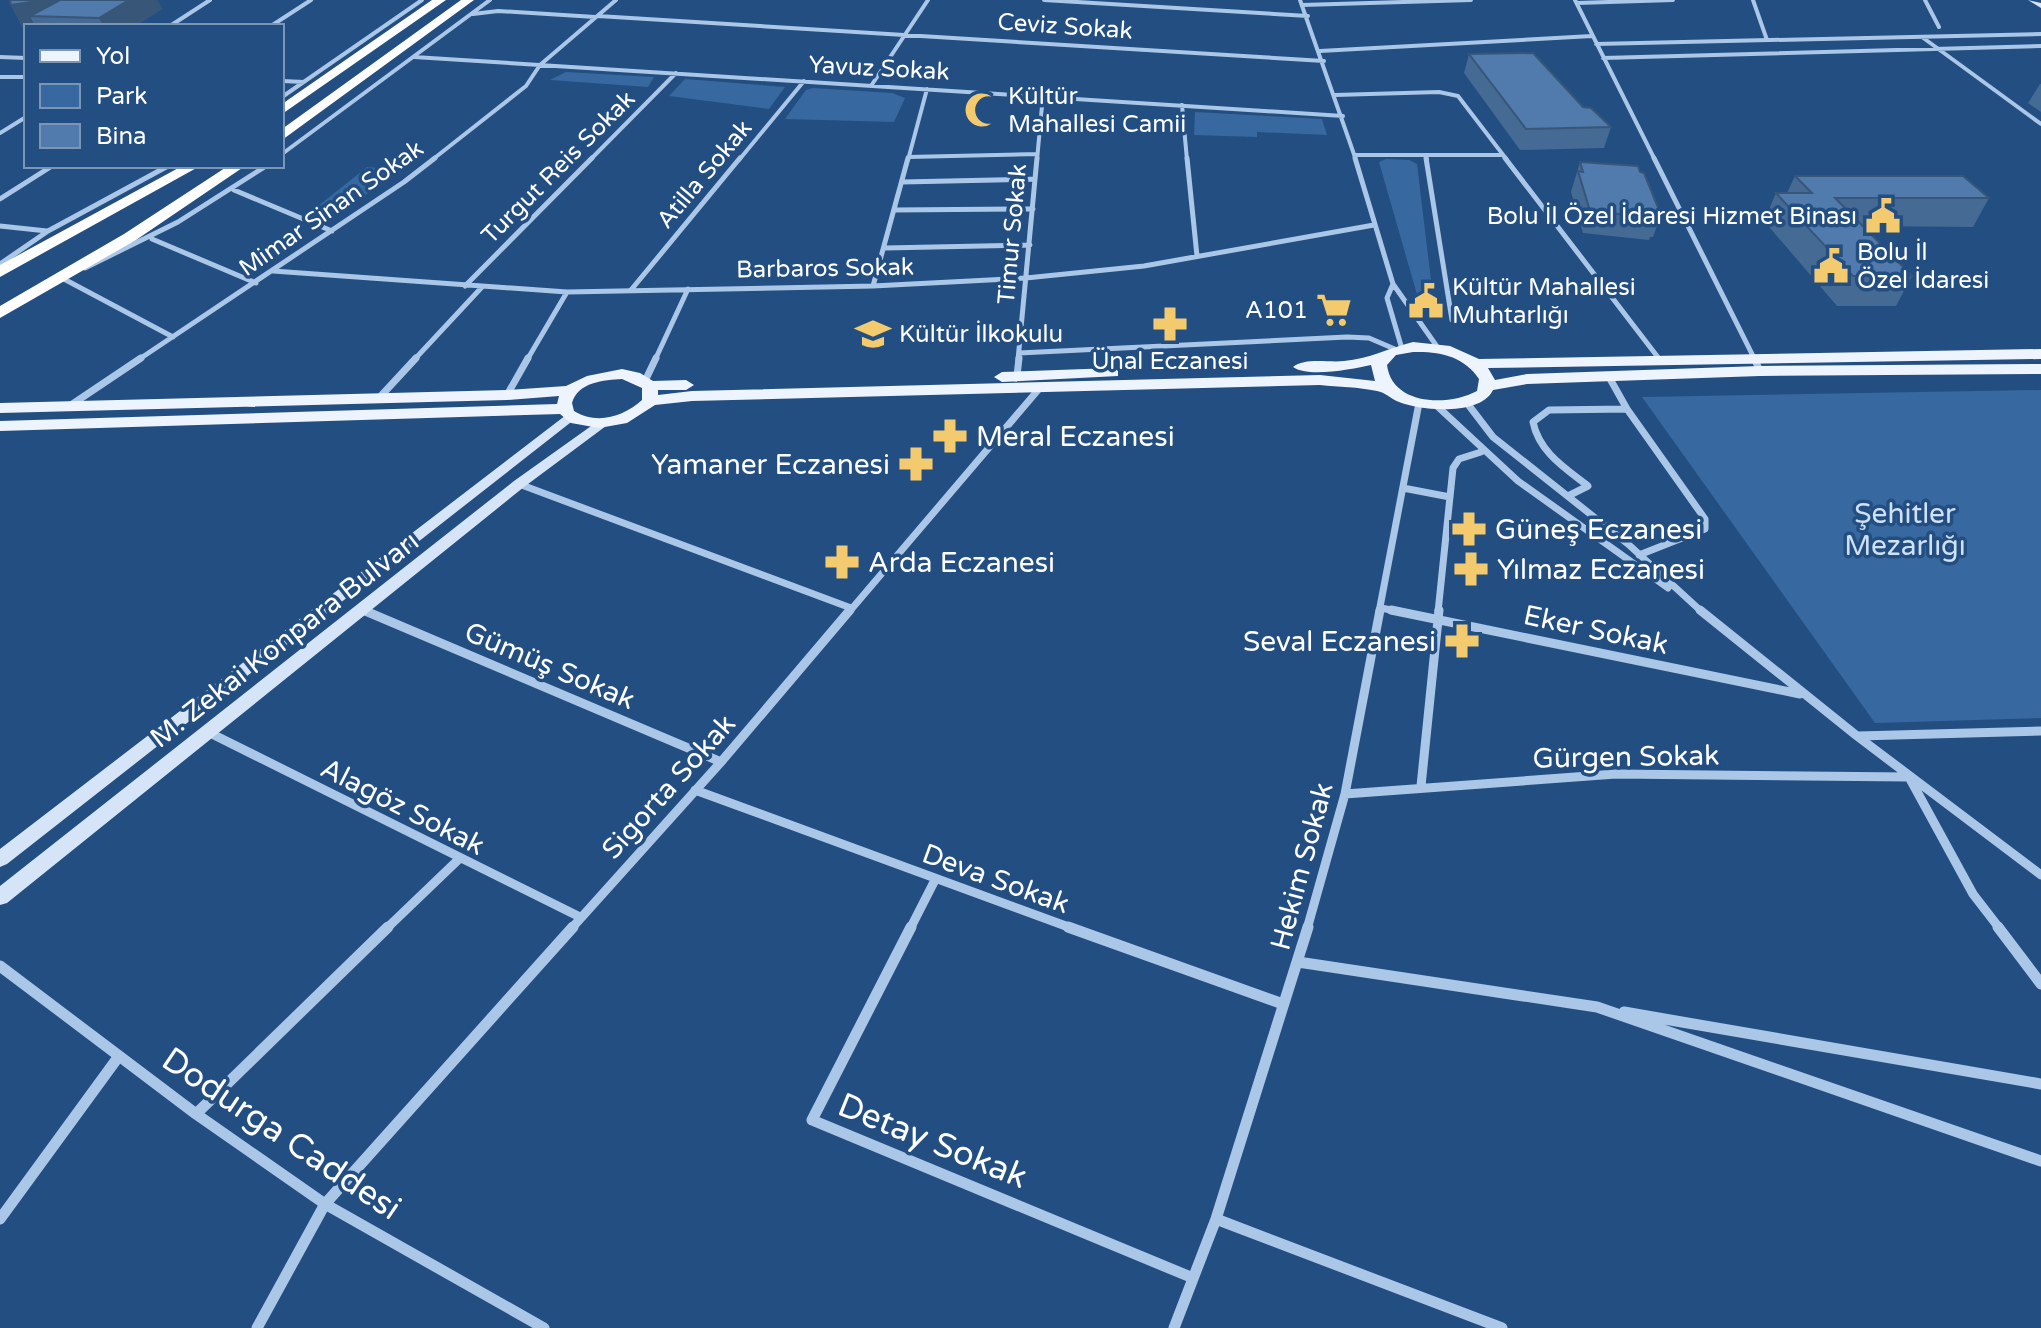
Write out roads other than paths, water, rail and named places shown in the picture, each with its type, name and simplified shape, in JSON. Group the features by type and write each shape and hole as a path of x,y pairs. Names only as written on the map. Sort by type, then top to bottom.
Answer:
{"highway":[{"path":"284,109 440,0"},
{"path":"284,135 468,0"},
{"path":"0,272 189,168"},
{"path":"0,313 62,278 235,168"}],"main road":[{"path":"2032,0 2041,6"},
{"path":"648,389 1344,366 1394,352 1438,348 1477,364 1660,360 2041,369"},
{"path":"1387,387 1378,371 1394,352"},
{"path":"1488,386 1510,380 1609,377 1756,364 2041,354"},
{"path":"567,412 566,396 571,390 581,383 608,375 635,376 648,389 692,396 1038,390 1320,380 1387,387 1419,403 1437,406 1467,403 1484,393 1488,386 1487,379 1477,364"},
{"path":"0,426 567,412 601,423 631,416 648,389"},
{"path":"0,408 507,395 571,390"},
{"name":"M. Zekai Konpara Bulvarı","path":"0,859 567,412"},
{"name":"M. Zekai Konpara Bulvarı","path":"0,897 519,484 601,423"}],"street":[{"path":"173,24 210,0"},
{"path":"274,24 311,0"},
{"path":"284,96 422,0"},
{"path":"284,153 490,0"},
{"name":"Mimar Sinan Sokak","path":"68,407 404,182 526,86 540,65 616,0"},
{"path":"871,86 928,0"},
{"path":"1044,0 1308,16"},
{"path":"1216,11 1218,0"},
{"path":"1438,348 1420,326 1407,297 1393,284 1343,116 1301,2 1471,0"},
{"path":"1673,0 1576,2 1756,364"},
{"path":"1753,0 1767,40"},
{"path":"1925,0 1939,27"},
{"name":"Ceviz Sokak","path":"470,15 498,11 597,16 1324,61"},
{"path":"1596,44 2041,34"},
{"path":"1320,51 1592,36"},
{"path":"1921,36 2041,124"},
{"path":"1603,58 2041,46"},
{"path":"0,57 24,58"},
{"name":"Yavuz Sokak","path":"414,57 1343,116"},
{"name":"Turgut Reis Sokak","path":"465,286 676,73"},
{"path":"0,77 24,77"},
{"path":"284,81 305,82"},
{"name":"Atilla Sokak","path":"631,290 804,81"},
{"path":"873,286 927,89"},
{"path":"1335,95 1439,92 1458,96 1660,360"},
{"name":"Timur Sokak","path":"1017,376 1043,95"},
{"path":"1182,105 1197,256"},
{"path":"0,133 24,118"},
{"path":"908,157 1037,154"},
{"path":"1355,155 1501,155"},
{"path":"1426,155 1452,320"},
{"path":"0,199 49,168"},
{"path":"0,264 48,231 164,168"},
{"path":"62,278 152,239 234,190 263,168"},
{"path":"902,182 1035,179"},
{"path":"234,190 332,231"},
{"path":"894,210 1033,209"},
{"name":"Barbaros Sokak","path":"273,271 567,292 873,286 1026,278 1144,266 1374,225"},
{"path":"0,226 48,231"},
{"path":"152,239 256,283"},
{"path":"885,248 1030,245"},
{"path":"62,278 173,337"},
{"path":"1393,284 1387,298 1394,352"},
{"path":"379,398 482,287"},
{"path":"648,389 688,289"},
{"path":"507,395 567,292"},
{"path":"1019,353 1347,337 1369,338 1394,352"},
{"path":"1609,377 1627,409 1705,519 1705,529 1639,555"},
{"name":"Sigorta Sokak","path":"257,1328 325,1204 721,762 1038,390"},
{"name":"Hekim Sokak","path":"1174,1328 1216,1219 1298,962 1345,794 1419,403"},
{"path":"1467,403 1493,437 1639,555 1687,600 1802,694 2041,875"},
{"path":"1437,406 1481,452 1608,548 1687,600"},
{"path":"1568,496 1588,486 1544,448 1534,432 1533,422 1549,410 1627,409"},
{"path":"1421,786 1453,468 1459,459 1481,452"},
{"path":"519,484 851,608"},
{"path":"1403,488 1450,497"},
{"name":"Eker Sokak","path":"1381,608 1802,694"},
{"name":"Gümüş Sokak","path":"363,610 721,762"},
{"path":"1857,736 2041,731"},
{"name":"Alagöz Sokak","path":"208,732 580,917"},
{"name":"Gürgen Sokak","path":"1345,794 1616,774 1909,777"},
{"path":"1909,777 1973,894 2041,984"},
{"name":"Deva Sokak","path":"695,790 935,880 1283,1004"},
{"path":"196,1114 459,859"},
{"name":"Detay Sokak","path":"935,880 812,1120 1193,1278"},
{"path":"1298,962 1597,1007 2041,1084"},
{"name":"Dodurga Caddesi","path":"0,966 196,1114 325,1204 544,1328"},
{"path":"1597,1007 2041,1161"},
{"path":"0,1219 119,1056"},
{"path":"1216,1219 1502,1328"}],"place":[{"name":"Kültür Mahallesi Camii","path":"982,110"},
{"name":"Bolu İl Özel İdaresi Hizmet Binası","path":"1883,216"},
{"name":"Bolu İl Özel İdaresi","path":"1831,266"},
{"name":"Kültür Mahallesi Muhtarlığı","path":"1426,301"},
{"name":"A101","path":"1334,310"},
{"name":"Ünal Eczanesi","path":"1170,324"},
{"name":"Kültür İlkokulu","path":"873,334"},
{"name":"Meral Eczanesi","path":"950,436"},
{"name":"Yamaner Eczanesi","path":"916,464"},
{"name":"Güneş Eczanesi","path":"1469,529"},
{"name":"Arda Eczanesi","path":"842,562"},
{"name":"Yılmaz Eczanesi","path":"1471,569"},
{"name":"Seval Eczanesi","path":"1462,641"}],"park label":[{"name":"Şehitler Mezarlığı","path":"1905,529"}]}
